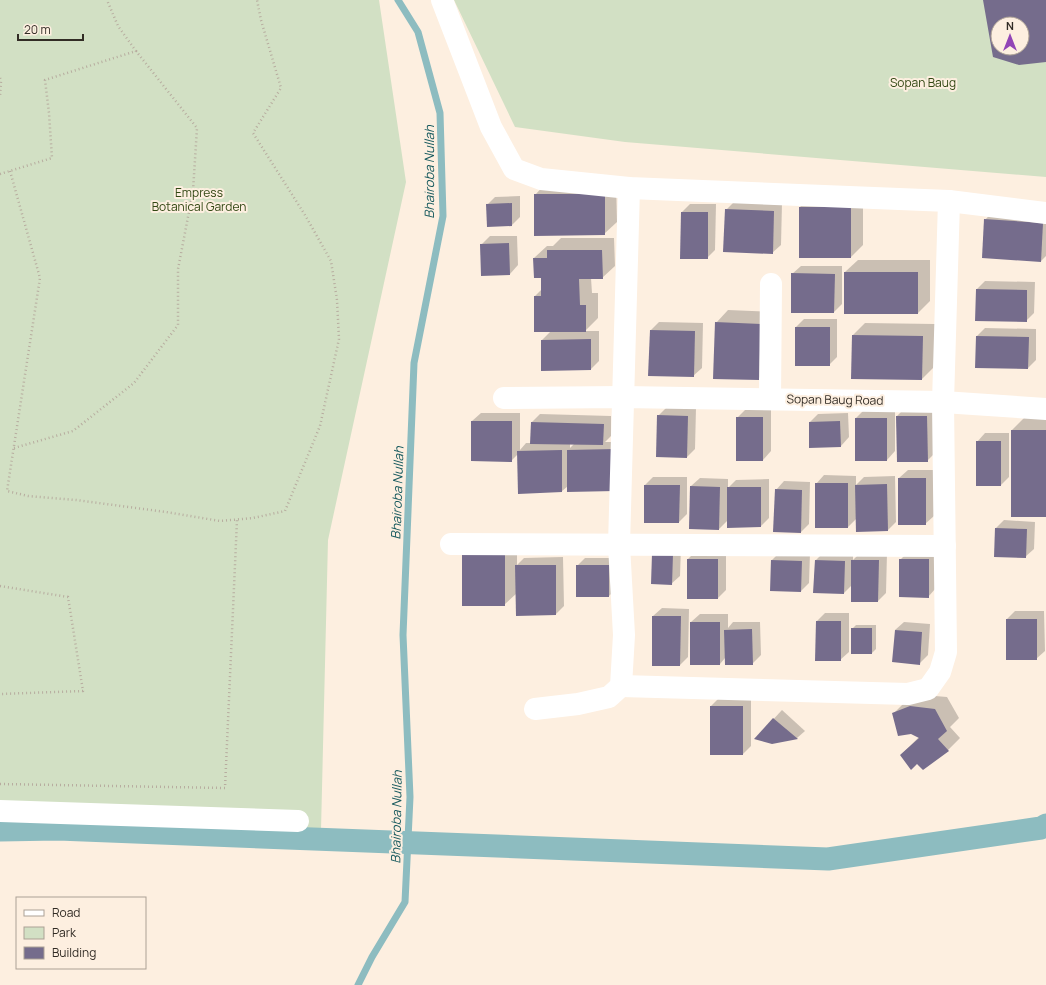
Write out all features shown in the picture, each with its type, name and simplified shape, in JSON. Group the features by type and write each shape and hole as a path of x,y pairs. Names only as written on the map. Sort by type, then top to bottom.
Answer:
{"street":[{"path":"442,0 491,127 514,169 541,180 629,188 949,201 1046,213"},
{"path":"621,686 624,634 619,545 629,188"},
{"path":"535,709 578,704 609,697 621,686 908,694 928,689 940,672 946,652 944,402 949,201"},
{"path":"770,399 771,284"},
{"name":"Sopan Baug Road","path":"504,398 623,397 944,402 1046,409"},
{"path":"451,544 945,546"},
{"path":"0,811 298,821"}],"path":[{"path":"14,448 73,431 134,383 178,325 178,269 192,191 197,128 118,26 107,0"},
{"path":"10,171 40,278 7,491 28,496 91,502 220,521 253,518 285,511 320,426 339,338 337,300 332,261 253,132 281,88 257,0"},
{"path":"0,174 52,158 45,80 136,51"},
{"path":"0,78 2,81 0,96"},
{"path":"0,784 225,788 237,520"},
{"path":"0,586 68,597 82,691 0,694"}],"green space":[{"name":"Empress Botanical Garden","path":"0,0 379,0 406,182 328,540 321,830 60,817 0,817"},
{"name":"Sopan Baug","path":"454,0 1046,0 1046,177 625,142 515,127"}],"building":[{"path":"983,0 1046,0 1046,62 1019,65 993,56 1030,56 1030,16 990,16 990,40"},
{"path":"534,194 605,194 605,235 534,236"},
{"path":"512,203 512,226 487,227 486,204"},
{"path":"799,207 851,207 851,258 799,258"},
{"path":"725,209 774,211 773,254 723,252"},
{"path":"681,212 708,212 708,259 680,259"},
{"path":"984,219 1043,223 1041,262 982,258"},
{"path":"509,243 510,275 481,276 480,244"},
{"path":"547,250 602,250 603,279 579,279 580,305 586,305 586,332 534,332 534,296 541,296 541,278 534,278 533,258 547,258"},
{"path":"844,272 918,272 918,314 844,314"},
{"path":"791,273 835,274 834,313 791,313"},
{"path":"976,289 1027,290 1027,322 975,321"},
{"path":"715,322 761,324 759,380 713,379"},
{"path":"795,327 830,327 830,366 795,366"},
{"path":"650,330 695,331 694,377 648,376"},
{"path":"852,335 923,336 922,380 851,379"},
{"path":"976,336 1029,337 1028,369 975,368"},
{"path":"591,339 591,370 541,371 541,340"},
{"path":"657,415 688,416 687,458 656,457"},
{"path":"896,416 927,416 928,462 897,462"},
{"path":"736,417 763,417 763,461 736,461"},
{"path":"855,418 887,418 887,461 855,461"},
{"path":"471,421 512,421 512,462 471,461"},
{"path":"840,421 841,447 809,448 809,422"},
{"path":"531,422 604,424 603,445 530,444"},
{"path":"1011,430 1046,430 1046,517 1011,517"},
{"path":"976,441 1001,441 1001,486 976,486"},
{"path":"615,449 615,491 567,492 567,450"},
{"path":"562,450 562,492 518,494 517,451"},
{"path":"898,478 926,478 926,525 898,525"},
{"path":"815,483 848,483 848,528 815,528"},
{"path":"887,484 888,531 856,532 855,485"},
{"path":"644,485 680,485 679,523 644,523"},
{"path":"690,486 720,487 719,530 689,529"},
{"path":"727,487 761,487 761,527 727,528"},
{"path":"775,489 802,490 801,533 773,532"},
{"path":"995,528 1027,529 1026,558 994,557"},
{"path":"462,554 505,554 505,606 462,606"},
{"path":"652,554 673,554 672,585 651,584"},
{"path":"687,559 718,559 718,599 687,599"},
{"path":"899,559 929,559 929,598 899,597"},
{"path":"771,560 802,561 801,592 770,591"},
{"path":"815,560 845,561 844,594 813,593"},
{"path":"851,560 879,560 878,602 851,602"},
{"path":"515,565 556,565 556,615 516,616"},
{"path":"576,565 609,565 609,597 576,597"},
{"path":"652,616 681,616 680,666 652,666"},
{"path":"1006,619 1037,619 1037,660 1006,660"},
{"path":"816,621 841,621 841,661 815,661"},
{"path":"690,622 720,622 720,665 690,665"},
{"path":"851,628 872,628 872,654 851,654"},
{"path":"752,629 753,665 725,665 724,630"},
{"path":"895,630 922,632 920,665 892,662"},
{"path":"710,706 743,706 743,755 710,755"},
{"path":"910,706 935,709 947,731 938,739 949,751 923,770 917,764 911,770 900,755 919,738 911,734 898,736 892,713"},
{"path":"773,718 798,739 772,744 754,739"}],"waterway":[{"name":"Bhairoba Nullah","path":"358,985 372,957 405,902 410,797 403,635 414,363 443,216 440,113 418,32 398,0"},
{"path":"0,830 58,829 828,859 1041,828 1046,825"}]}
